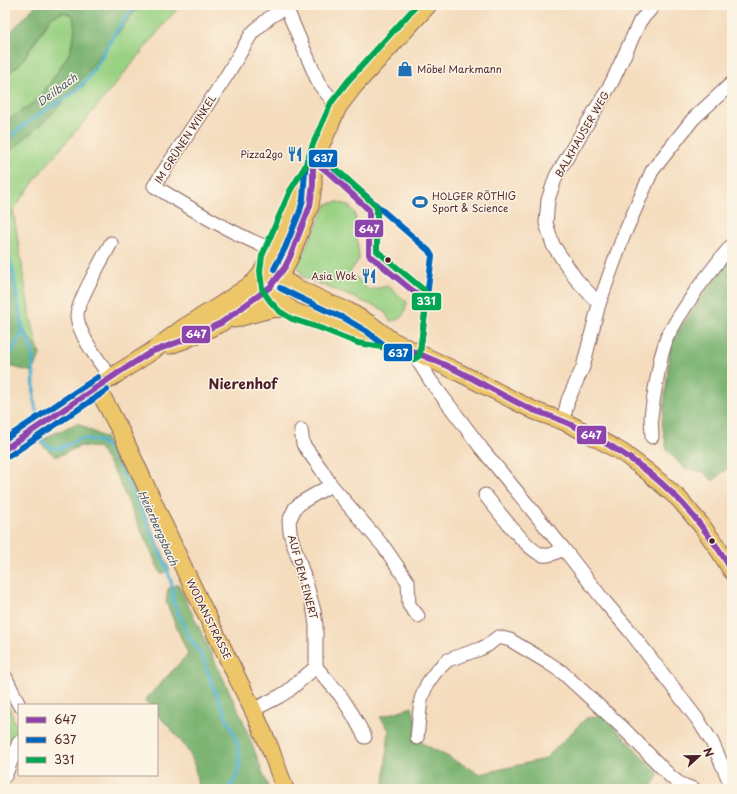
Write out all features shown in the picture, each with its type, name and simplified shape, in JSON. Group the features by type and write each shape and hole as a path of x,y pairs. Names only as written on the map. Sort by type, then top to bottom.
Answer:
{"main road":[{"path":"5,449 151,352 179,331 253,283 262,274 297,194 313,168 320,147 338,107 354,86 428,5"},
{"path":"220,323 273,282 285,267 310,206 313,185 313,168"},
{"path":"271,254 268,271 273,282 276,296 284,305 294,312 326,321 360,335 391,340"},
{"path":"253,283 273,282 298,288 348,311 370,324 391,340 412,351 460,373 535,411 562,421 593,436 622,453 679,499 702,526 732,571"},
{"path":"151,352 184,340 220,323 270,308 289,308"},
{"name":"WODANSTRASSE","path":"104,382 121,432 186,573 253,710 270,748 285,789"}],"street":[{"name":"BALKHAUSER WEG","path":"599,304 576,279 553,244 546,223 548,200 556,176 612,82 640,21 650,10 652,5"},
{"path":"286,6 318,84 338,107"},
{"name":"IM GRÜNEN WINKEL","path":"271,254 154,186 252,34 270,17 286,6"},
{"path":"562,421 568,400 583,367 599,304 623,237 652,171 693,118 732,83"},
{"path":"104,382 94,354 81,329 77,315 83,297 111,243"},
{"path":"652,437 651,416 655,389 661,357 667,337 678,318 732,245"},
{"path":"412,351 430,380 482,449 629,630 698,720 712,742 732,788"},
{"path":"301,430 303,444 331,485 384,547 408,582 409,605 418,616"},
{"name":"AUF DEM EINERT","path":"316,667 316,626 314,611 293,543 289,521 295,508 302,502 331,485"},
{"path":"484,495 535,552 542,555 549,555 563,548"},
{"path":"416,738 421,699 427,684 437,670 448,660 480,649 498,637 510,640 562,672 623,728 671,777 680,784 694,789"},
{"path":"253,710 288,691 316,667 340,695 353,715 364,737"},
{"path":"5,676 19,704"},
{"path":"5,776 18,744"}],"green space":[{"path":"36,5 140,5 74,89 45,121 10,151 5,165 5,122 36,101 55,76 70,52 75,30 73,16 64,12 51,17 20,64 5,76 5,38"},
{"path":"140,5 180,5 94,110 44,168 13,210 30,315 40,355 23,328 5,229 5,165 10,151 45,121 74,89"},
{"path":"64,12 73,16 75,30 70,52 55,76 36,101 5,122 5,76 20,64 51,17"},
{"path":"338,202 348,205 355,213 359,259 350,272 369,290 388,286 407,302 401,318 390,321 384,310 303,277 297,265 327,204"},
{"path":"5,229 23,328 40,355 33,372 5,365"},
{"path":"732,256 732,464 713,481 703,472 685,469 667,450 662,424 671,341"},
{"path":"77,423 105,438 129,476 170,570 161,574 116,475 99,448 80,446 56,457 39,442"},
{"path":"178,584 242,718 269,789 198,789 193,761 186,748 158,715 158,704 148,704 145,700 188,654 166,602 168,589"},
{"path":"5,695 18,730 18,735 5,766"},
{"path":"412,707 422,743 480,774 545,759 586,718 603,715 659,774 650,789 385,789 384,781 389,730 380,717"}],"waterway":[{"name":"Deilbach","path":"5,142 30,121 72,94 83,84 97,65 121,24 137,5"},
{"name":"Deilbach","path":"5,241 12,268 23,330 11,354 5,361"},
{"name":"Heierbergsbach","path":"23,330 33,354 34,400 38,420"},
{"name":"Heierbergsbach","path":"41,430 43,443 52,448 61,448 79,439 99,441 107,446 118,463 141,509 167,568 173,589 173,601 188,635 202,656 214,689 236,739 240,761 235,781 227,789"}],"transit line":[{"name":"331","path":"324,159 376,206 377,251 426,293 427,297 420,352 419,356 414,359 410,359 388,348 358,343 292,319 279,311 263,291 260,271 262,256 290,191 306,165 313,144 331,103 348,81 417,5"},
{"name":"637","path":"274,269 285,248 300,211 303,199 307,160 310,156 315,154 320,156 429,251 432,256 420,353 418,356 411,359 387,347 366,331 344,318 280,288"},
{"name":"647","path":"315,162 369,210 369,255 419,296"},
{"name":"647","path":"5,449 151,352 184,340 221,323 270,287 285,267 290,257 310,206 313,185 313,168 315,162"},
{"name":"647","path":"412,351 444,364 526,407 576,427 625,455 668,489 694,516 723,555 732,571"},
{"name":"637","path":"5,439 98,377"},
{"name":"637","path":"9,456 107,390"}],"place":[{"name":"Möbel Markmann","path":"405,69"},
{"name":"Pizza2go","path":"295,154"},
{"name":"HOLGER RÖTHIG Sport & Science","path":"420,202"},
{"name":"Asia Wok","path":"369,276"}],"district":[{"name":"Nierenhof","path":"243,384"}]}
